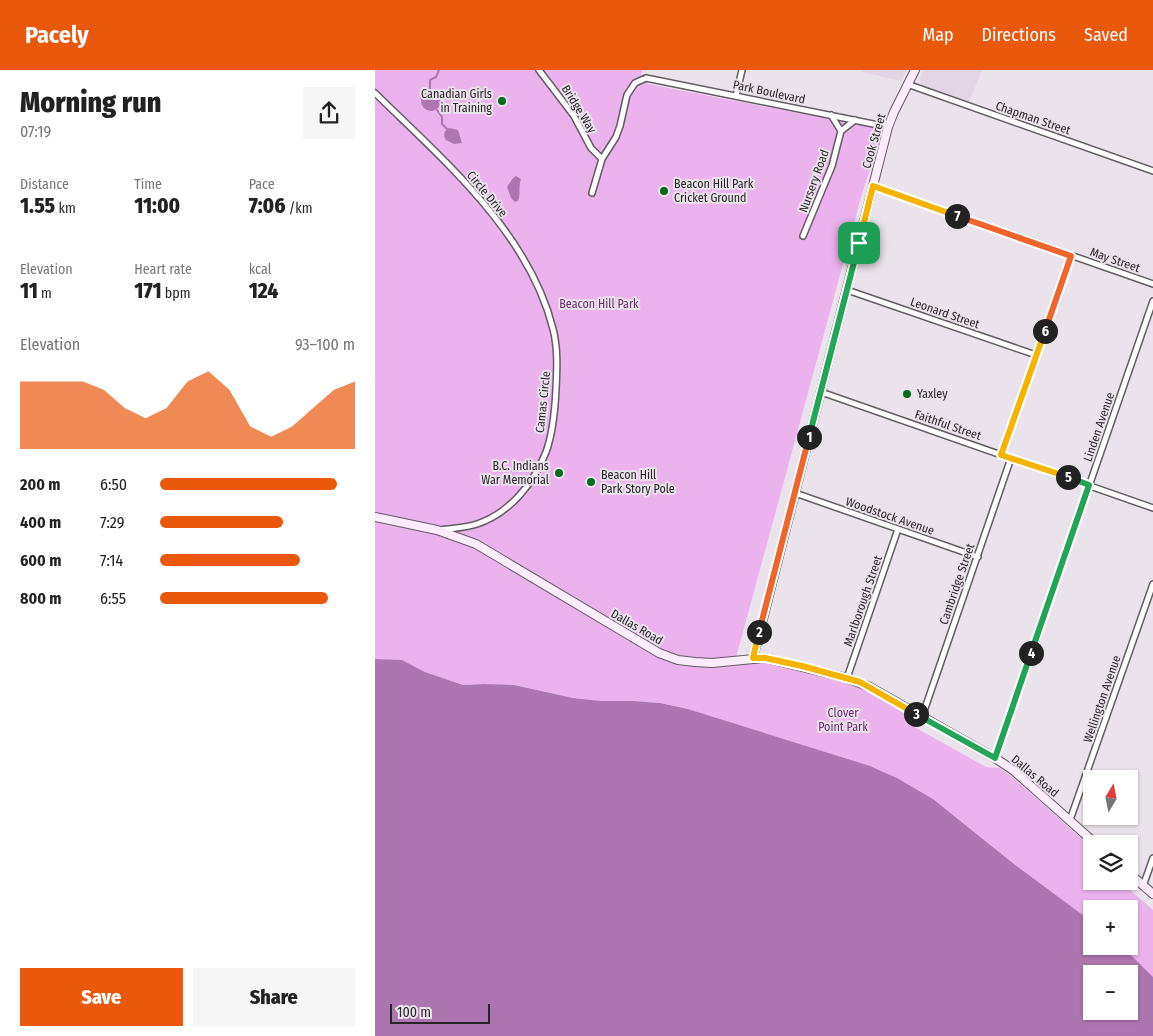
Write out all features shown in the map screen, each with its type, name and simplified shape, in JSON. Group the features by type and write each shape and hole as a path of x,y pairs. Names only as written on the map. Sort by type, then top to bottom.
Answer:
{"main road":[{"name":"Cook Street","path":"753,658 888,126 915,70"},
{"name":"Dallas Road","path":"375,518 437,530 460,537 485,549 659,653 679,660 712,663 765,658 847,678 870,687 1013,770 1086,835"},
{"path":"1138,881 1153,894"}],"street":[{"name":"Bridge Way","path":"539,70 574,116 591,148 602,159"},
{"path":"592,193 602,159 616,137 620,126 627,95 635,83 646,78 647,70"},
{"path":"736,96 742,70"},
{"name":"Park Boulevard","path":"646,78 888,126"},
{"name":"Chapman Street","path":"907,84 1153,171"},
{"name":"Circle Drive","path":"375,93 441,157 499,224 521,256 537,287 553,330"},
{"path":"831,115 841,131 855,120"},
{"name":"Nursery Road","path":"803,236 832,166 841,131"},
{"name":"May Street","path":"873,186 1153,284"},
{"path":"1001,455 1071,256"},
{"name":"Leonard Street","path":"847,290 1036,355"},
{"name":"Linden Avenue","path":"995,758 1153,301"},
{"name":"Camas Circle","path":"437,530 469,526 491,518 517,498 536,473 549,442 555,406 557,359 553,330"},
{"name":"Faithful Street","path":"821,392 1153,508"},
{"name":"Cambridge Street","path":"922,717 1011,458"},
{"name":"Woodstock Avenue","path":"795,493 978,557"},
{"name":"Marlborough Street","path":"847,678 898,529"},
{"name":"Wellington Avenue","path":"1070,820 1153,584"},
{"path":"1143,886 1153,858"}],"shaded area":[{"path":"862,70 907,70 901,81 861,72"},
{"path":"924,70 982,70 969,102 924,86 920,82 920,78"},
{"path":"431,91 438,94 441,101 438,108 431,111 424,108 421,101 424,94"},
{"path":"449,128 458,130 462,143 454,144 446,140 444,136 445,131"},
{"path":"516,176 521,179 519,198 515,202 511,198 507,187"},
{"path":"375,659 402,660 425,672 463,685 514,685 573,698 660,703 688,709 870,766 897,778 933,799 1014,864 1083,915 1083,955 1131,955 1153,977 1153,1036 375,1036"}],"green space":[{"name":"Beacon Hill Park","path":"375,70 642,70 641,77 648,84 880,129 877,148 862,194 734,665 751,663 771,664 865,690 906,714 909,724 986,767 1000,768 1083,840 1083,890 1131,890 1153,910 1153,977 1131,955 1138,955 1138,900 1083,900 1083,915 1014,864 933,799 897,778 877,769 688,709 660,703 573,698 514,685 463,685 425,672 402,660 375,659"}],"waterway":[{"path":"430,91 430,80 436,77 439,70"},
{"path":"437,110 442,117 442,124 447,129"}],"place":[{"name":"Canadian Girls in Training","path":"502,101"},
{"name":"Beacon Hill Park Cricket Ground","path":"664,191"},
{"name":"Yaxley","path":"907,394"},
{"name":"B.C. Indians War Memorial","path":"559,473"},
{"name":"Beacon Hill Park Story Pole","path":"591,482"}],"route":[{"path":"873,186 1071,256 1001,455 1089,485 995,758 860,682 802,666 765,658 753,658 859,243 873,186"}],"park label":[{"name":"Clover Point Park","path":"843,720"}]}
